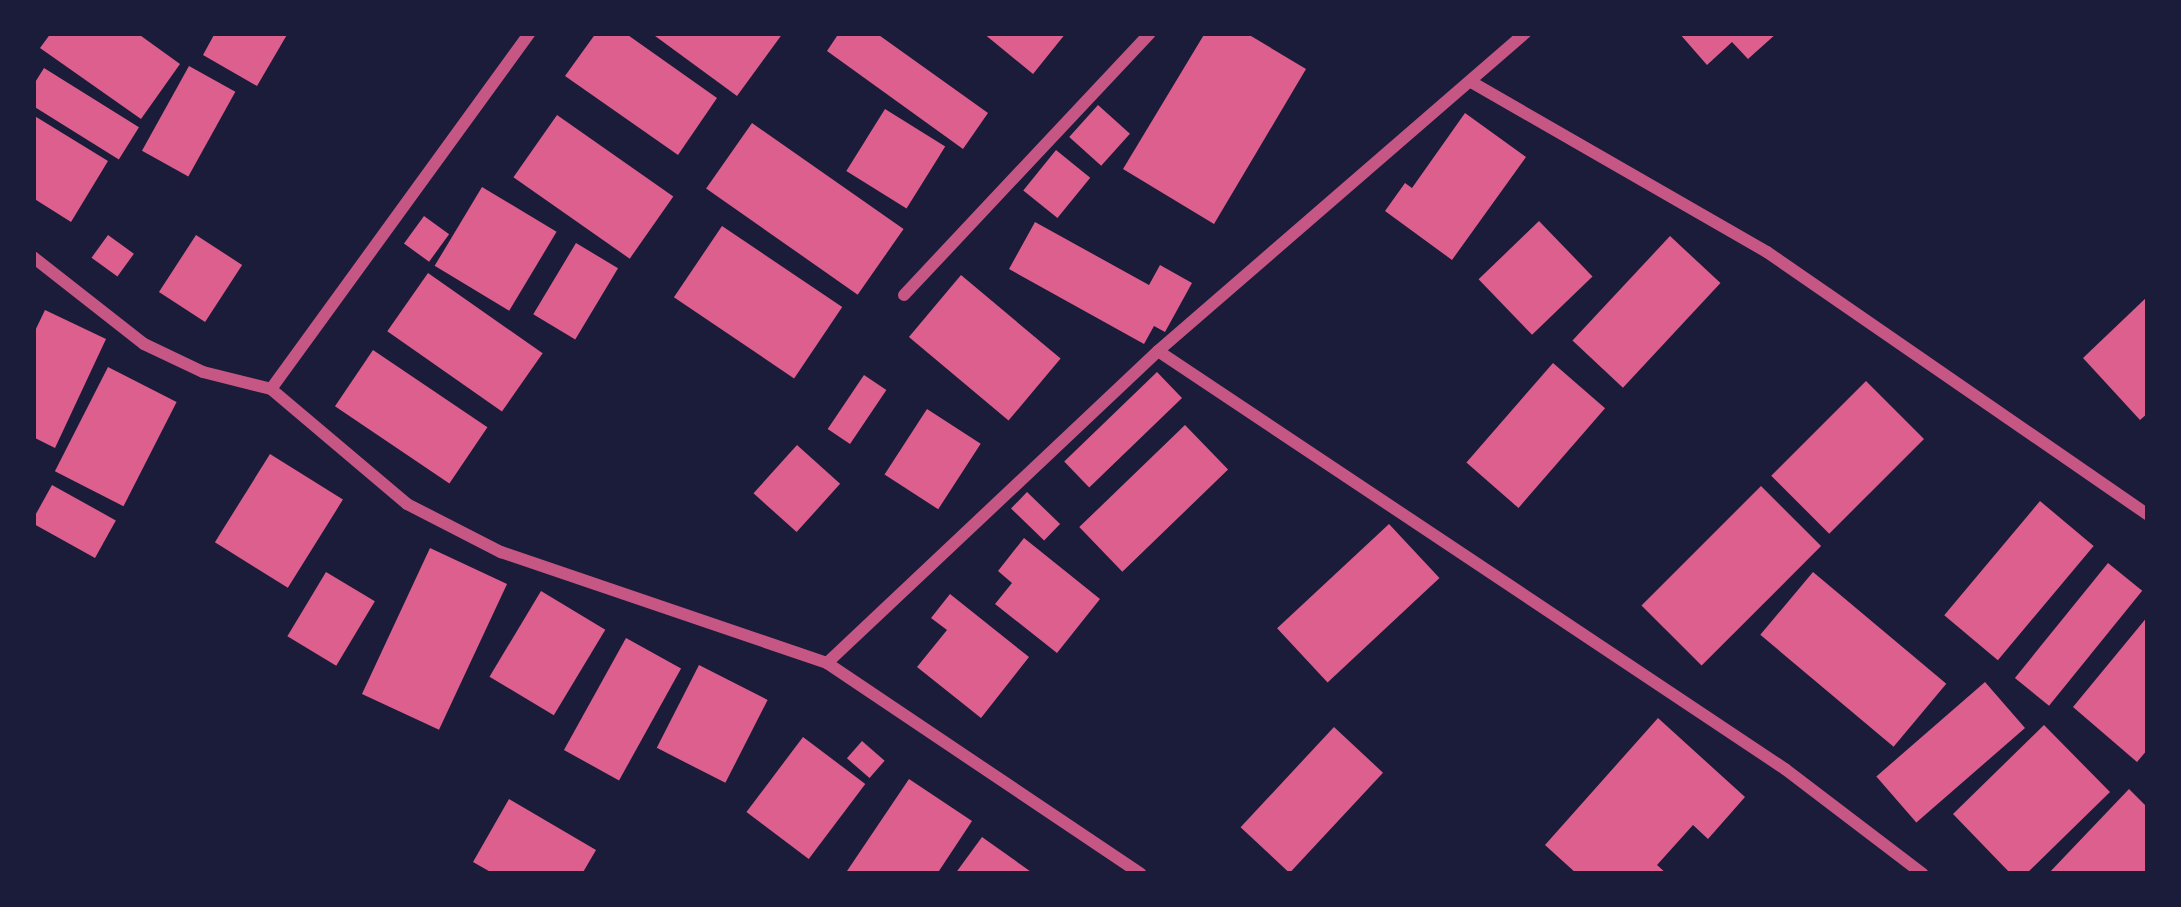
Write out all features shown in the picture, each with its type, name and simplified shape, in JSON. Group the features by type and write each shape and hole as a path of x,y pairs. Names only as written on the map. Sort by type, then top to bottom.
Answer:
{"street":[{"path":"271,389 530,33"},
{"path":"904,295 1150,33"},
{"path":"826,663 1159,351 1473,83 1525,33"},
{"path":"1473,83 1767,252 2148,515"},
{"path":"33,257 144,344 203,372 271,389 406,503 501,552 826,663 1141,874"},
{"path":"1159,351 1785,769 1923,874"}],"building":[{"path":"51,33 137,33 180,64 141,119 40,48"},
{"path":"215,33 288,33 257,86 203,55"},
{"path":"596,33 625,33 717,98 678,155 565,76"},
{"path":"651,33 783,33 737,96"},
{"path":"839,33 876,33 988,113 963,149 827,51"},
{"path":"983,33 1066,33 1033,74"},
{"path":"1205,33 1246,33 1306,69 1214,224 1123,169"},
{"path":"1679,33 1777,33 1748,59 1732,42 1707,65"},
{"path":"189,66 235,92 188,177 142,151"},
{"path":"44,68 139,127 119,160 33,106 33,86"},
{"path":"1098,105 1130,134 1101,166 1069,137"},
{"path":"885,109 945,147 907,209 846,171"},
{"path":"1465,113 1526,157 1452,260 1385,211 1405,183 1412,188"},
{"path":"33,115 108,161 71,222 33,198"},
{"path":"557,115 673,196 630,259 513,177"},
{"path":"752,123 904,229 858,295 706,189"},
{"path":"1056,150 1090,178 1057,218 1023,190"},
{"path":"482,187 557,232 509,311 435,266"},
{"path":"424,216 449,234 429,262 404,244"},
{"path":"1539,221 1592,276 1532,335 1479,279"},
{"path":"1035,222 1149,285 1160,265 1192,283 1165,332 1154,326 1144,344 1009,269"},
{"path":"722,226 842,307 794,378 674,297"},
{"path":"108,235 134,254 117,276 92,258"},
{"path":"196,235 242,265 205,322 159,292"},
{"path":"1670,236 1720,283 1623,388 1572,341"},
{"path":"576,243 618,268 575,339 533,314"},
{"path":"428,273 543,353 502,411 387,331"},
{"path":"961,275 1061,359 1009,421 909,337"},
{"path":"2148,296 2148,413 2140,420 2083,358"},
{"path":"45,310 106,339 55,448 33,437 33,335"},
{"path":"373,350 487,427 449,484 335,406"},
{"path":"1553,363 1605,408 1518,508 1466,463"},
{"path":"108,367 177,402 123,506 55,471"},
{"path":"1157,372 1182,398 1089,488 1064,462"},
{"path":"864,375 886,390 850,444 828,429"},
{"path":"1866,381 1924,439 1829,534 1771,476"},
{"path":"927,409 981,444 938,509 885,474"},
{"path":"1185,425 1228,470 1122,572 1079,527"},
{"path":"797,445 840,484 797,532 754,493"},
{"path":"270,454 343,500 288,588 215,542"},
{"path":"52,485 116,520 95,558 33,524"},
{"path":"1761,486 1821,546 1702,666 1641,606"},
{"path":"1027,492 1060,524 1044,540 1011,509"},
{"path":"2040,501 2094,546 1998,660 1944,615"},
{"path":"1389,524 1439,578 1328,682 1277,628"},
{"path":"1024,538 1100,599 1057,653 995,604 1012,583 998,571"},
{"path":"430,548 507,584 439,730 362,694"},
{"path":"2108,563 2142,591 2049,706 2015,678"},
{"path":"326,572 375,601 336,666 287,636"},
{"path":"1813,572 1946,684 1894,747 1760,635"},
{"path":"541,591 605,630 554,715 489,677"},
{"path":"950,594 1029,657 981,718 917,667 947,630 931,618"},
{"path":"2148,616 2148,749 2137,762 2073,707"},
{"path":"626,638 681,669 619,780 564,750"},
{"path":"699,665 768,700 725,783 657,748"},
{"path":"1985,682 2025,728 1916,823 1876,776"},
{"path":"1658,718 1745,797 1708,839 1693,825 1657,865 1667,874 1577,874 1545,845"},
{"path":"2044,725 2110,792 2026,874 2011,874 1953,814"},
{"path":"1334,727 1383,773 1290,873 1241,827"},
{"path":"803,737 865,784 809,859 746,812"},
{"path":"862,741 885,761 870,778 847,758"},
{"path":"909,779 972,821 937,874 845,874"},
{"path":"2129,789 2148,808 2148,874 2048,874"},
{"path":"509,799 596,850 582,874 494,874 473,862"},
{"path":"982,837 1034,874 955,874"}]}
